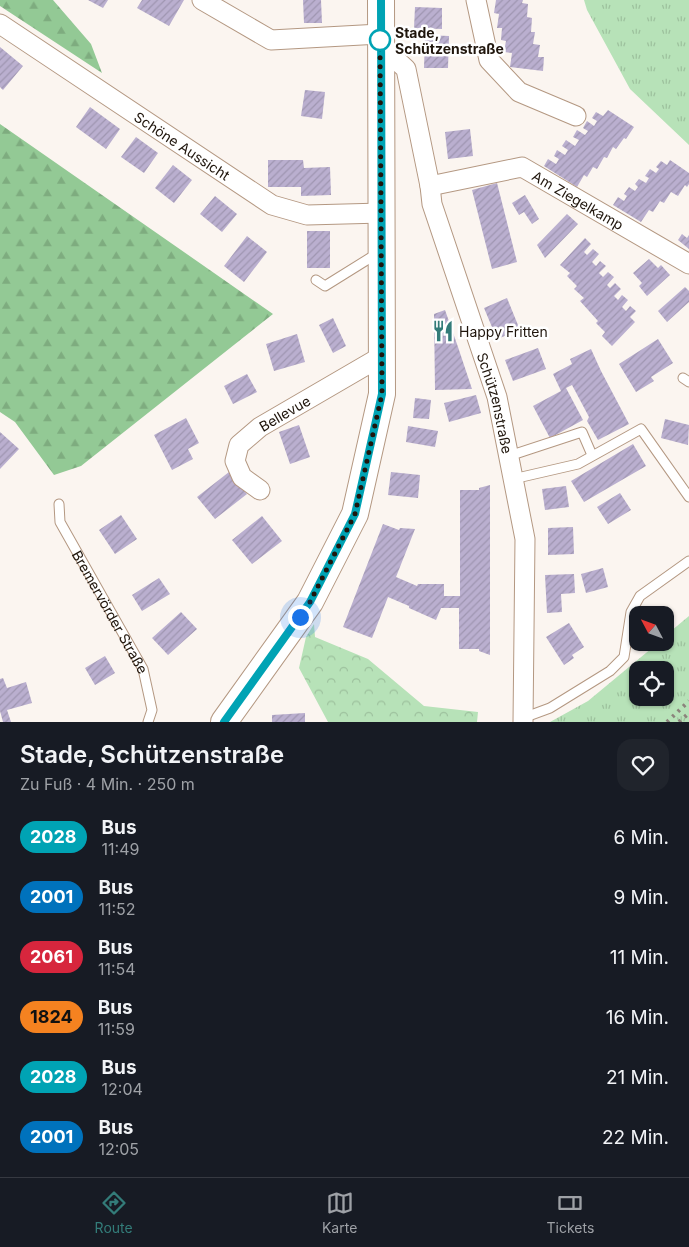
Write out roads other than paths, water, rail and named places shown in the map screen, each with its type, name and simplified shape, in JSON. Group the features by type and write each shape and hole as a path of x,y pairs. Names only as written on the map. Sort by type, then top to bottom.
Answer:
{"main road":[{"path":"224,722 310,602 355,514 382,394 380,0"}],"street":[{"path":"202,0 271,40 380,40"},
{"path":"476,0 489,60 519,92 576,116"},
{"name":"Schöne Aussicht","path":"0,24 272,205 307,215 382,213"},
{"name":"Schützenstraße","path":"380,40 406,69 432,204 497,397 525,539 523,720"},
{"name":"Am Ziegelkamp","path":"430,186 522,167 689,264"},
{"name":"Bellevue","path":"260,490 242,477 235,461 239,445 260,427 382,356"}],"lane":[{"path":"316,280 325,286 382,250"},
{"path":"513,479 578,464 641,429 689,497"},
{"path":"509,456 582,432 592,455"},
{"name":"Bremervörder Straße","path":"59,504 60,522 143,669 152,710 148,722"},
{"path":"523,720 550,708 610,671 624,656 631,612 640,596 689,561"}],"railway":[{"path":"667,722 689,701"},
{"path":"679,722 689,713"}],"place":[{"name":"Stade, Schützenstraße","path":"380,40"},
{"name":"Happy Fritten","path":"443,331"}]}
